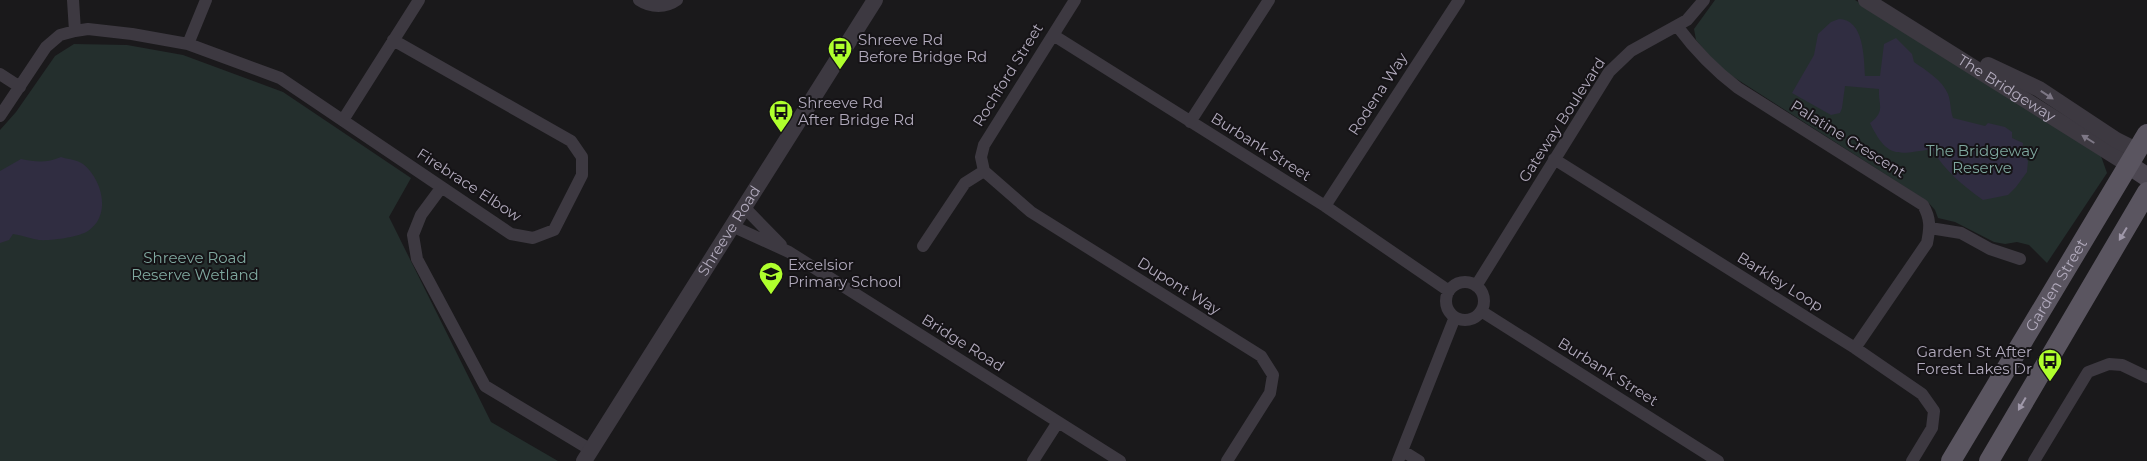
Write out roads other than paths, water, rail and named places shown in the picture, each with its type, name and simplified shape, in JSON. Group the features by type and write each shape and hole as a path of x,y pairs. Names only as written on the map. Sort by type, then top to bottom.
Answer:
{"main road":[{"name":"The Bridgeway","path":"2140,152 2147,177"},
{"name":"Garden Street","path":"1951,461 2044,304 2140,152"},
{"path":"1989,461 2142,210 2147,192"}],"street":[{"path":"0,116 46,47 60,35 76,30 73,0"},
{"path":"188,44 206,0"},
{"path":"343,120 418,0"},
{"path":"639,0 647,5 669,6 677,0"},
{"name":"Shreeve Road","path":"587,456 875,0"},
{"name":"Rochford Street","path":"984,171 980,157 984,145 1075,0"},
{"path":"1190,122 1268,0"},
{"name":"Rodena Way","path":"1325,206 1459,0"},
{"name":"Gateway Boulevard","path":"1476,286 1609,72 1631,51 1687,20 1704,0"},
{"name":"The Bridgeway","path":"1866,0 2140,152"},
{"name":"The Bridgeway","path":"1884,0 1984,63 2039,90 2116,140 2140,152"},
{"name":"Palatine Crescent","path":"1677,26 1696,52 1738,88 1923,205 1929,214 1930,228"},
{"name":"Firebrace Elbow","path":"76,30 88,29 132,34 188,44 280,78 511,234 533,238 554,230 582,175 582,157 571,141 394,40"},
{"name":"Burbank Street","path":"1053,35 1325,206 1449,291"},
{"path":"0,74 20,87"},
{"name":"Barkley Loop","path":"1554,159 1854,348 1922,394 1934,411 1932,428 1912,461"},
{"path":"923,246 966,183 984,171"},
{"name":"Dupont Way","path":"984,171 1032,212 1261,356 1273,375 1270,393 1227,461"},
{"path":"441,188 421,214 413,235 417,259 485,386 587,456"},
{"name":"Bridge Road","path":"744,207 788,252"},
{"name":"Bridge Road","path":"732,226 788,252 1120,461"},
{"path":"1854,348 1926,243 1930,228 1961,233 1990,249 2020,259"},
{"path":"1466,282 1476,286 1483,297 1481,311 1471,319 1455,318 1447,307 1446,301 1449,291 1459,283 1466,282"},
{"name":"Burbank Street","path":"1481,311 1718,461"},
{"path":"1419,461 1401,456 1455,318"},
{"path":"2034,461 2088,372 2109,364 2122,365 2147,378"},
{"path":"1033,461 1058,422"}],"place":[{"name":"Shreeve Rd Before Bridge Rd","path":"840,70"},
{"name":"Shreeve Rd After Bridge Rd","path":"781,133"},
{"name":"Excelsior Primary School","path":"771,295"},
{"name":"Garden St After Forest Lakes Dr","path":"2050,382"}],"park label":[{"name":"The Bridgeway Reserve","path":"1982,160"},
{"name":"Shreeve Road Reserve Wetland","path":"195,266"}]}
